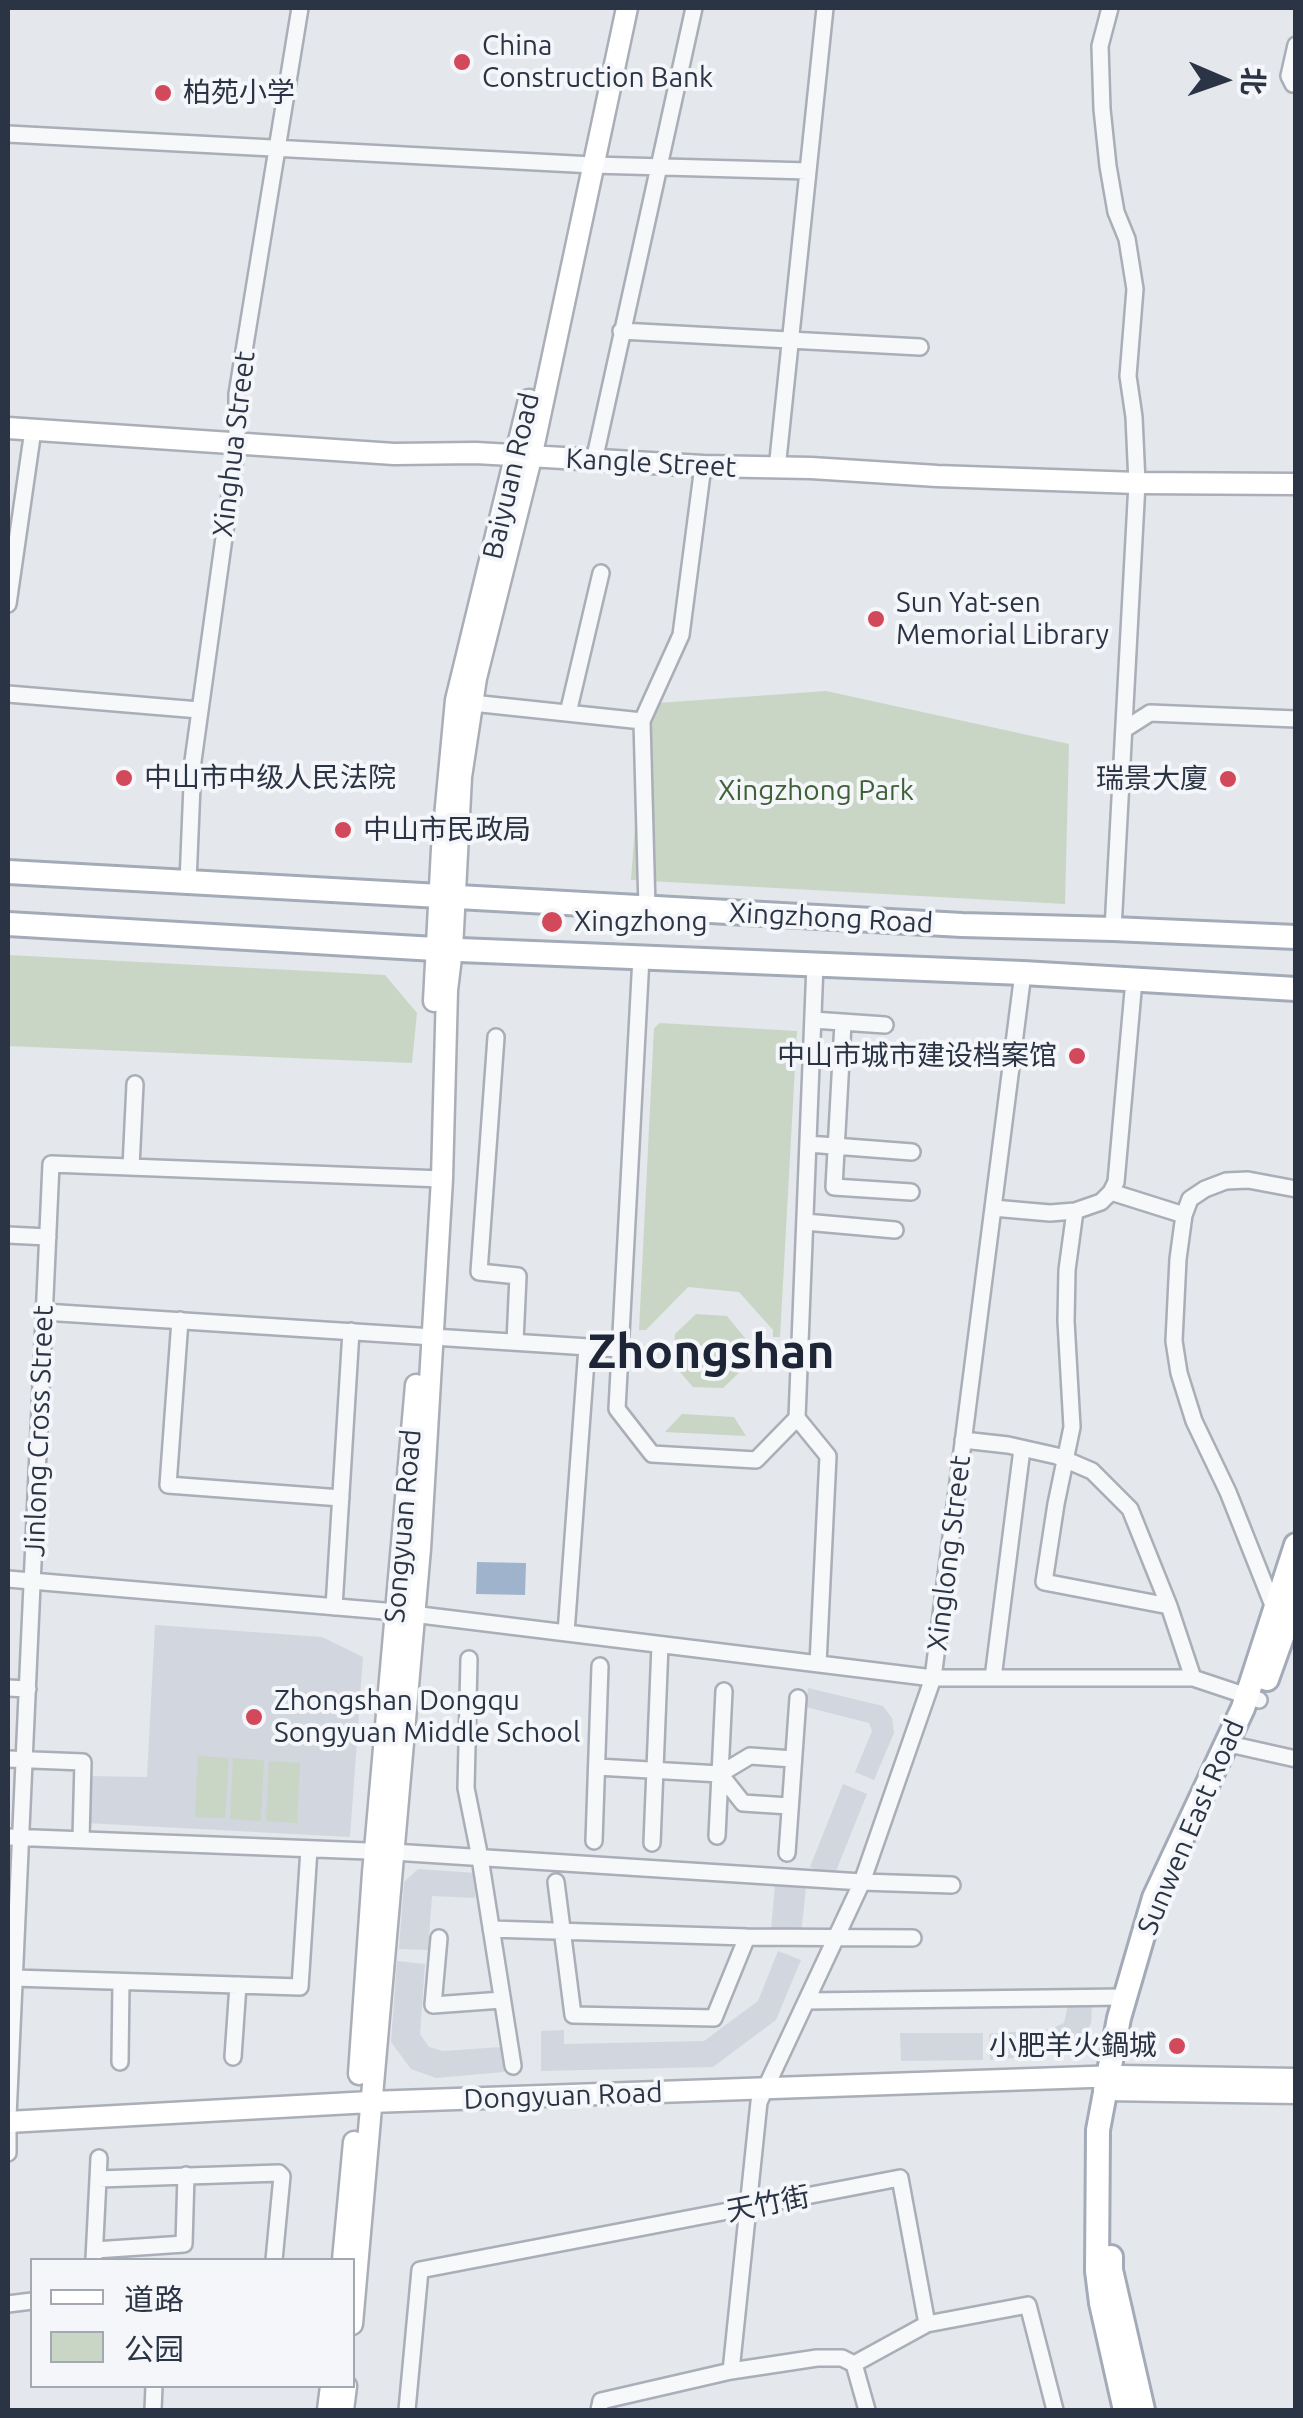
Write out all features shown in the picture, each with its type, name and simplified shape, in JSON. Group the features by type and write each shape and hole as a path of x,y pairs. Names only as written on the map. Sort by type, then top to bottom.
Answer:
{"main road":[{"name":"Xingzhong Road","path":"8,872 962,925 1296,937"},
{"name":"Xingzhong Road","path":"8,924 444,949 1023,973 1296,990"},
{"name":"Sunwen East Road","path":"1125,2410 1096,2271 1098,2130 1166,1903 1238,1746 1280,1620 1296,1545"},
{"name":"Sunwen East Road","path":"1280,1620 1296,1598"},
{"name":"Sunwen East Road","path":"1142,2410 1111,2270 1113,2084 1125,1997 1154,1898 1253,1698"}],"street":[{"name":"Xinghua Street","path":"188,882 192,761 238,444 237,394 300,8"},
{"name":"Baiyuan Road","path":"588,165 615,8"},
{"name":"Baiyuan Road","path":"446,897 472,703 588,165 628,8"},
{"path":"594,461 694,8"},
{"path":"777,469 825,8"},
{"path":"1111,8 1100,46 1102,109 1116,212 1127,239 1134,289 1128,376 1137,483 1113,929"},
{"path":"1296,45 1290,76 1296,84"},
{"path":"8,134 588,165 808,171"},
{"path":"621,331 920,348"},
{"name":"Kangle Street","path":"8,428 394,454 476,453 1137,483 1296,484"},
{"path":"8,604 33,430"},
{"name":"Baiyuan Road","path":"444,949 447,780 456,700 523,457"},
{"path":"647,908 642,721 681,635 704,466"},
{"path":"568,713 601,573"},
{"path":"8,694 200,710"},
{"path":"472,703 642,721"},
{"path":"1125,729 1150,713 1296,719"},
{"name":"Songyuan Road","path":"363,2109 426,1335 444,949"},
{"path":"641,957 617,1409 652,1454 756,1460 797,1418"},
{"path":"815,964 797,1418 828,1456 818,1664"},
{"name":"Xinglong Street","path":"730,2371 762,2096 862,1882 933,1678 1023,973"},
{"path":"993,1208 1050,1214 1075,1211 1101,1202 1111,1192 1116,1182 1134,980"},
{"path":"813,1020 885,1026"},
{"path":"843,1022 834,1187 911,1192"},
{"path":"496,1037 479,1272 518,1276 515,1342"},
{"path":"135,1084 131,1167 436,1178"},
{"path":"808,1144 912,1152"},
{"name":"Jinlong Cross Street","path":"8,2153 16,1759 28,1689 51,1164 131,1167"},
{"path":"1280,1620 1228,1492 1194,1422 1174,1341 1178,1259 1190,1199 1205,1188 1226,1181 1248,1180 1296,1189"},
{"path":"1111,1192 1184,1215"},
{"path":"1075,1211 1067,1270 1066,1320 1072,1427 1044,1582 1169,1606"},
{"path":"805,1222 896,1230"},
{"path":"8,1235 48,1237"},
{"path":"44,1312 620,1349"},
{"path":"180,1320 168,1485 341,1498"},
{"path":"334,1607 351,1331"},
{"path":"566,1633 587,1347"},
{"path":"964,1440 1022,1448 1066,1460 1092,1471 1130,1508 1193,1678"},
{"path":"994,1678 1022,1448"},
{"path":"8,1579 405,1613 933,1678 1193,1678 1253,1698"},
{"path":"652,1844 660,1644"},
{"path":"469,1658 466,1788 514,2066"},
{"path":"594,1840 600,1666"},
{"path":"8,1688 28,1689"},
{"path":"717,1836 724,1692"},
{"path":"787,1853 798,1698"},
{"path":"1238,1746 1296,1759"},
{"path":"597,1768 720,1774 750,1756 793,1758"},
{"path":"16,1759 83,1762 80,1838"},
{"path":"720,1774 743,1803 790,1806"},
{"path":"14,1838 384,1852 862,1882 952,1884"},
{"path":"14,1978 300,1987 309,1849"},
{"path":"556,1882 573,2016 714,2018 747,1937"},
{"path":"491,1929 913,1938"},
{"path":"439,1938 433,2005 502,2000"},
{"path":"120,2062 121,1982"},
{"path":"233,2057 238,1985"},
{"path":"807,2001 1125,1997"},
{"path":"1113,2084 1296,2079"},
{"path":"1113,2084 1296,2093"},
{"name":"Dongyuan Road","path":"8,2121 1113,2084"},
{"path":"343,2258 363,2109"},
{"path":"355,2276 363,2109"},
{"name":"Dongyuan Road","path":"8,2135 363,2109"},
{"path":"99,2158 94,2255 184,2244 186,2175"},
{"path":"98,2178 279,2173 282,2176 274,2258"},
{"name":"天竹街","path":"408,2410 420,2270 900,2178 926,2324"},
{"path":"854,2364 926,2324 1028,2304 1055,2410"},
{"path":"598,2410 601,2401 730,2371 816,2358 842,2358 854,2364 866,2410"}],"shaded area":[{"name":"Zhongshan Dongqu Songyuan Middle School","path":"155,1625 322,1637 363,1657 350,1837 86,1823 88,1776 147,1777"},
{"path":"808,1688 883,1706 892,1718 894,1733 874,1780 855,1772 872,1731 869,1723 806,1707"},
{"path":"843,1784 867,1794 834,1876 810,1867"},
{"path":"418,1869 476,1873 475,1898 432,1896 428,1950 399,1949 404,1882"},
{"path":"775,1884 806,1887 801,1934 771,1931"},
{"path":"778,1951 801,1960 776,2020 713,2067 541,2071 541,2031 564,2030 564,2044 704,2041 758,2001"},
{"path":"397,1961 425,1964 420,2034 429,2047 443,2051 501,2047 504,2072 436,2078 411,2069 391,2042"},
{"path":"1068,2005 1092,2006 1091,2023 1084,2039 1071,2050 990,2060 989,2034 1051,2029 1064,2023"},
{"path":"900,2033 983,2033 983,2060 901,2061"}],"green space":[{"name":"Xingzhong Park","path":"826,691 1069,744 1065,904 631,880 644,704"},
{"path":"8,955 385,975 417,1013 412,1063 8,1046"},
{"path":"660,1023 797,1031 780,1337 773,1337 773,1330 739,1292 688,1287 646,1330 639,1330 654,1028"},
{"path":"696,1314 727,1316 745,1338 744,1368 723,1388 693,1387 673,1364 675,1334"},
{"path":"682,1414 734,1417 746,1436 665,1432"},
{"path":"198,1756 229,1758 225,1818 195,1817"},
{"path":"233,1758 264,1760 261,1821 230,1819"},
{"path":"269,1761 300,1763 297,1823 266,1821"}],"water":[{"path":"477,1562 526,1563 525,1595 476,1594"}],"place":[{"name":"China Construction Bank","path":"462,62"},
{"name":"柏苑小学","path":"163,93"},
{"name":"Sun Yat-sen Memorial Library","path":"876,619"},
{"name":"中山市中级人民法院","path":"124,778"},
{"name":"瑞景大廈","path":"1228,779"},
{"name":"中山市民政局","path":"343,830"},
{"name":"Xingzhong","path":"552,922"},
{"name":"中山市城市建设档案馆","path":"1077,1056"},
{"name":"Zhongshan Dongqu Songyuan Middle School","path":"254,1717"},
{"name":"小肥羊火鍋城","path":"1177,2046"}],"district":[{"name":"Zhongshan","path":"711,1352"}]}
